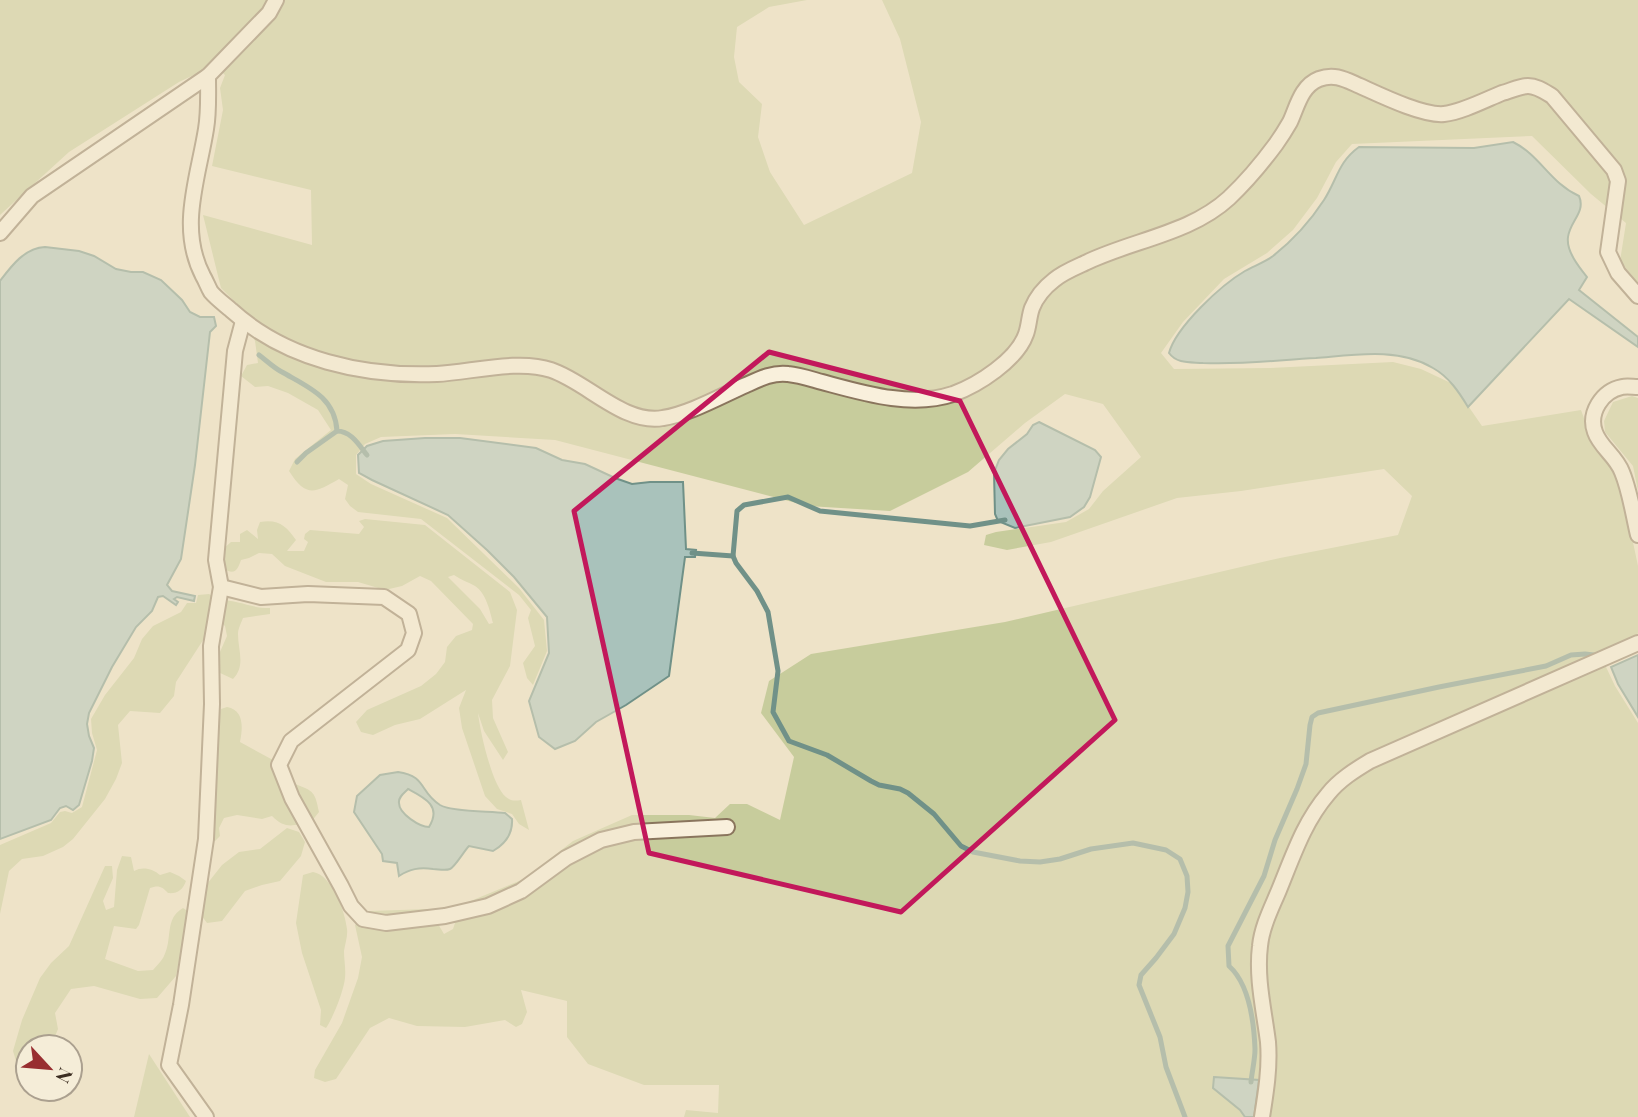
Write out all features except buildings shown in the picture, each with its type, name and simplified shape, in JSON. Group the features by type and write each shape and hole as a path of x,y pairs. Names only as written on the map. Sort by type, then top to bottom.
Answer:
{"street":[{"path":"0,233 32,195 208,76 269,13 276,0"},
{"path":"208,76 207,123 190,211 190,238 197,265 211,292 243,321 297,351 317,360 345,367 378,372 435,374 528,365 552,370 579,383 622,410 645,419 664,418 776,374 788,373 908,401 935,399 957,393 984,378 1019,349 1027,333 1032,309 1042,291 1056,277 1100,256 1199,220 1221,205 1274,147 1301,96 1311,83 1323,77 1340,76 1434,114 1447,114 1516,88 1529,86 1552,96 1614,170 1618,181 1608,252 1618,273 1638,296"},
{"path":"206,1117 169,1065 181,1005 206,839 212,704 211,646 221,587 216,560 235,351 243,321"},
{"path":"1638,387 1622,387 1608,392 1598,403 1593,418 1595,432 1617,460 1623,474 1638,535"},
{"path":"221,587 261,597 308,594 384,597 409,614 414,633 408,650 291,741 279,765 292,798 351,906 363,919 386,923 445,916 488,906 521,891 566,858 601,840 634,832 727,827"},
{"path":"1262,1117 1268,1075 1268,1044 1261,991 1260,944 1297,845 1310,819 1328,793 1349,774 1370,761 1638,643"}],"highlighted area":[{"path":"769,352 960,401 1115,720 901,912 649,853 574,511"}],"green space":[{"path":"0,0 807,0 769,7 737,27 734,57 739,82 762,104 758,137 770,172 804,225 912,173 921,122 900,39 882,0 1638,0 1638,283 1620,261 1626,223 1591,194 1532,136 1352,144 1336,162 1317,198 1293,230 1267,253 1224,279 1183,322 1161,353 1174,369 1393,362 1421,369 1453,384 1482,426 1581,410 1592,440 1615,471 1638,566 1638,633 1599,652 1615,686 1638,723 1638,1117 1254,1117 1258,1080 1214,1088 1245,1117 684,1117 686,1110 718,1113 719,1085 644,1085 588,1064 567,1037 567,1001 521,990 527,1012 522,1024 516,1027 505,1020 465,1027 417,1026 389,1018 370,1028 336,1079 325,1082 314,1078 315,1070 342,1023 358,978 362,957 355,925 370,911 429,909 444,934 453,929 461,905 524,879 573,841 632,815 715,818 730,804 747,804 780,820 794,757 761,713 769,681 811,654 1005,622 1280,558 1398,535 1412,496 1384,469 1177,498 1051,542 1007,550 984,545 986,535 996,532 1066,522 1089,509 1103,491 1141,457 1103,404 1065,394 1025,423 968,472 890,511 808,506 555,440 455,434 381,437 365,444 356,455 356,474 371,484 447,518 519,588 544,620 547,651 533,685 527,678 523,663 535,646 528,618 531,610 519,595 421,519 358,512 345,499 348,485 339,479 317,490 311,490 301,486 289,471 295,459 331,430 318,410 288,393 268,386 255,387 241,376 247,365 258,363 255,341 238,305 221,288 203,215 312,245 311,190 212,166 223,110 220,88 225,75 215,65 179,82 69,152 0,215"},
{"path":"1632,396 1638,398 1638,491 1633,466 1605,432 1604,421 1613,402"},
{"path":"365,519 425,525 510,592 517,610 510,666 492,700 493,718 508,752 503,760 484,731 478,713 484,745 496,782 506,797 521,800 529,830 519,824 512,814 497,809 485,796 462,728 459,708 466,690 420,719 395,725 373,735 361,732 356,722 367,710 421,686 436,674 445,662 447,647 456,636 472,630 473,624 431,581 420,576 402,586 385,590 358,582 326,582 285,566 272,554 259,553 241,560 234,571 222,568 222,550 231,542 240,542 240,534 247,530 258,539 260,522 272,522 289,531 296,540 287,551 304,551 308,542 304,539 305,534 310,530 359,534 364,527 359,521","holes":["454,575 475,586 482,593 493,623 489,624 480,609 448,577"]},
{"path":"209,594 223,600 270,608 270,614 243,618 238,632 240,663 237,674 233,679 218,672 216,661 227,636 225,626 213,615 207,634 176,682 174,696 160,713 130,711 118,725 122,763 105,799 73,839 63,847 43,856 22,859 9,871 0,914 0,845 51,823 60,812 72,813 82,807 97,750 91,719 105,695 134,658 142,639 153,626 181,612 187,603 196,603 198,595"},
{"path":"227,707 239,715 242,725 240,742 273,760 274,773 313,793 319,812 311,822 290,825 281,823 272,816 262,819 237,815 224,818 219,828 220,836 215,841 210,839 218,720 221,709"},
{"path":"287,828 299,832 305,842 301,856 280,881 245,891 222,921 207,923 201,915 207,884 222,865 239,852 260,849"},
{"path":"122,856 131,857 134,871 148,869 160,875 170,872 186,881 179,891 174,893 168,893 160,887 150,888 139,925 136,929 114,926 105,959 138,971 153,970 167,949 173,918 183,908 189,912 176,976 157,998 140,999 94,986 71,989 55,1013 56,1033 18,1033 40,978 69,946 105,866 112,866 113,878 103,901 106,910 114,907 117,870"},
{"path":"313,872 332,887 344,913 347,929 344,983 338,1004 326,1028 320,1025 321,1010 302,953 296,923 303,875"},
{"path":"149,1054 190,1117 134,1117"}],"water":[{"path":"1513,142 1531,154 1560,184 1579,196 1581,207 1569,231 1568,242 1574,258 1587,277 1579,290 1638,337 1638,347 1569,299 1468,407 1444,376 1420,361 1406,357 1360,354 1217,363 1184,362 1169,353 1180,331 1212,296 1235,277 1273,256 1301,230 1324,200 1346,159 1359,147 1474,148"},
{"path":"45,247 79,251 116,269 143,272 161,280 182,300 190,312 200,317 214,317 216,326 210,332 181,559 167,585 172,591 195,596 194,601 177,597 174,599 178,602 176,605 163,596 158,597 152,611 136,627 112,667 89,713 87,724 94,748 79,805 73,810 66,806 60,808 51,820 0,839 0,281 25,254"},
{"path":"1039,422 1095,450 1101,457 1090,497 1084,507 1070,517 1015,528 998,521 995,514 994,473 999,460 1008,449"},
{"path":"460,438 536,448 562,460 585,464 632,484 683,482 686,549 696,550 695,557 685,557 669,676 596,722 575,741 555,749 539,737 529,701 549,653 547,617 514,577 448,515 359,473 358,455 367,446 383,441"},
{"path":"1638,655 1638,717 1611,667"},
{"path":"398,772 414,777 433,800 446,807 505,813 512,819 510,833 493,851 469,846 450,869 419,868 399,876 397,863 383,861 382,854 354,812 357,796 380,775","holes":["408,789 426,799 433,808 433,820 429,827 421,825 402,811 400,797"]},
{"path":"1214,1077 1259,1080 1254,1117 1245,1117 1213,1088"}],"waterway":[{"path":"259,355 326,401 335,419 337,431 351,436 367,455"},
{"path":"297,462 337,431"},
{"path":"1005,520 970,526 820,511 788,497 744,505 737,511 733,556 768,612 778,671 773,712 789,741 827,755 879,785 908,793 934,814 961,846 973,852 1040,862 1091,849 1133,843 1166,850 1180,859 1187,876 1185,908 1174,934 1141,975 1139,985 1160,1037 1166,1067 1185,1117"},
{"path":"692,553 733,556"},
{"path":"1251,1082 1255,1049 1252,1016 1246,993 1229,966 1228,946 1264,876 1275,840 1297,789 1306,764 1312,717 1318,713 1546,666 1571,655 1594,655"}]}
